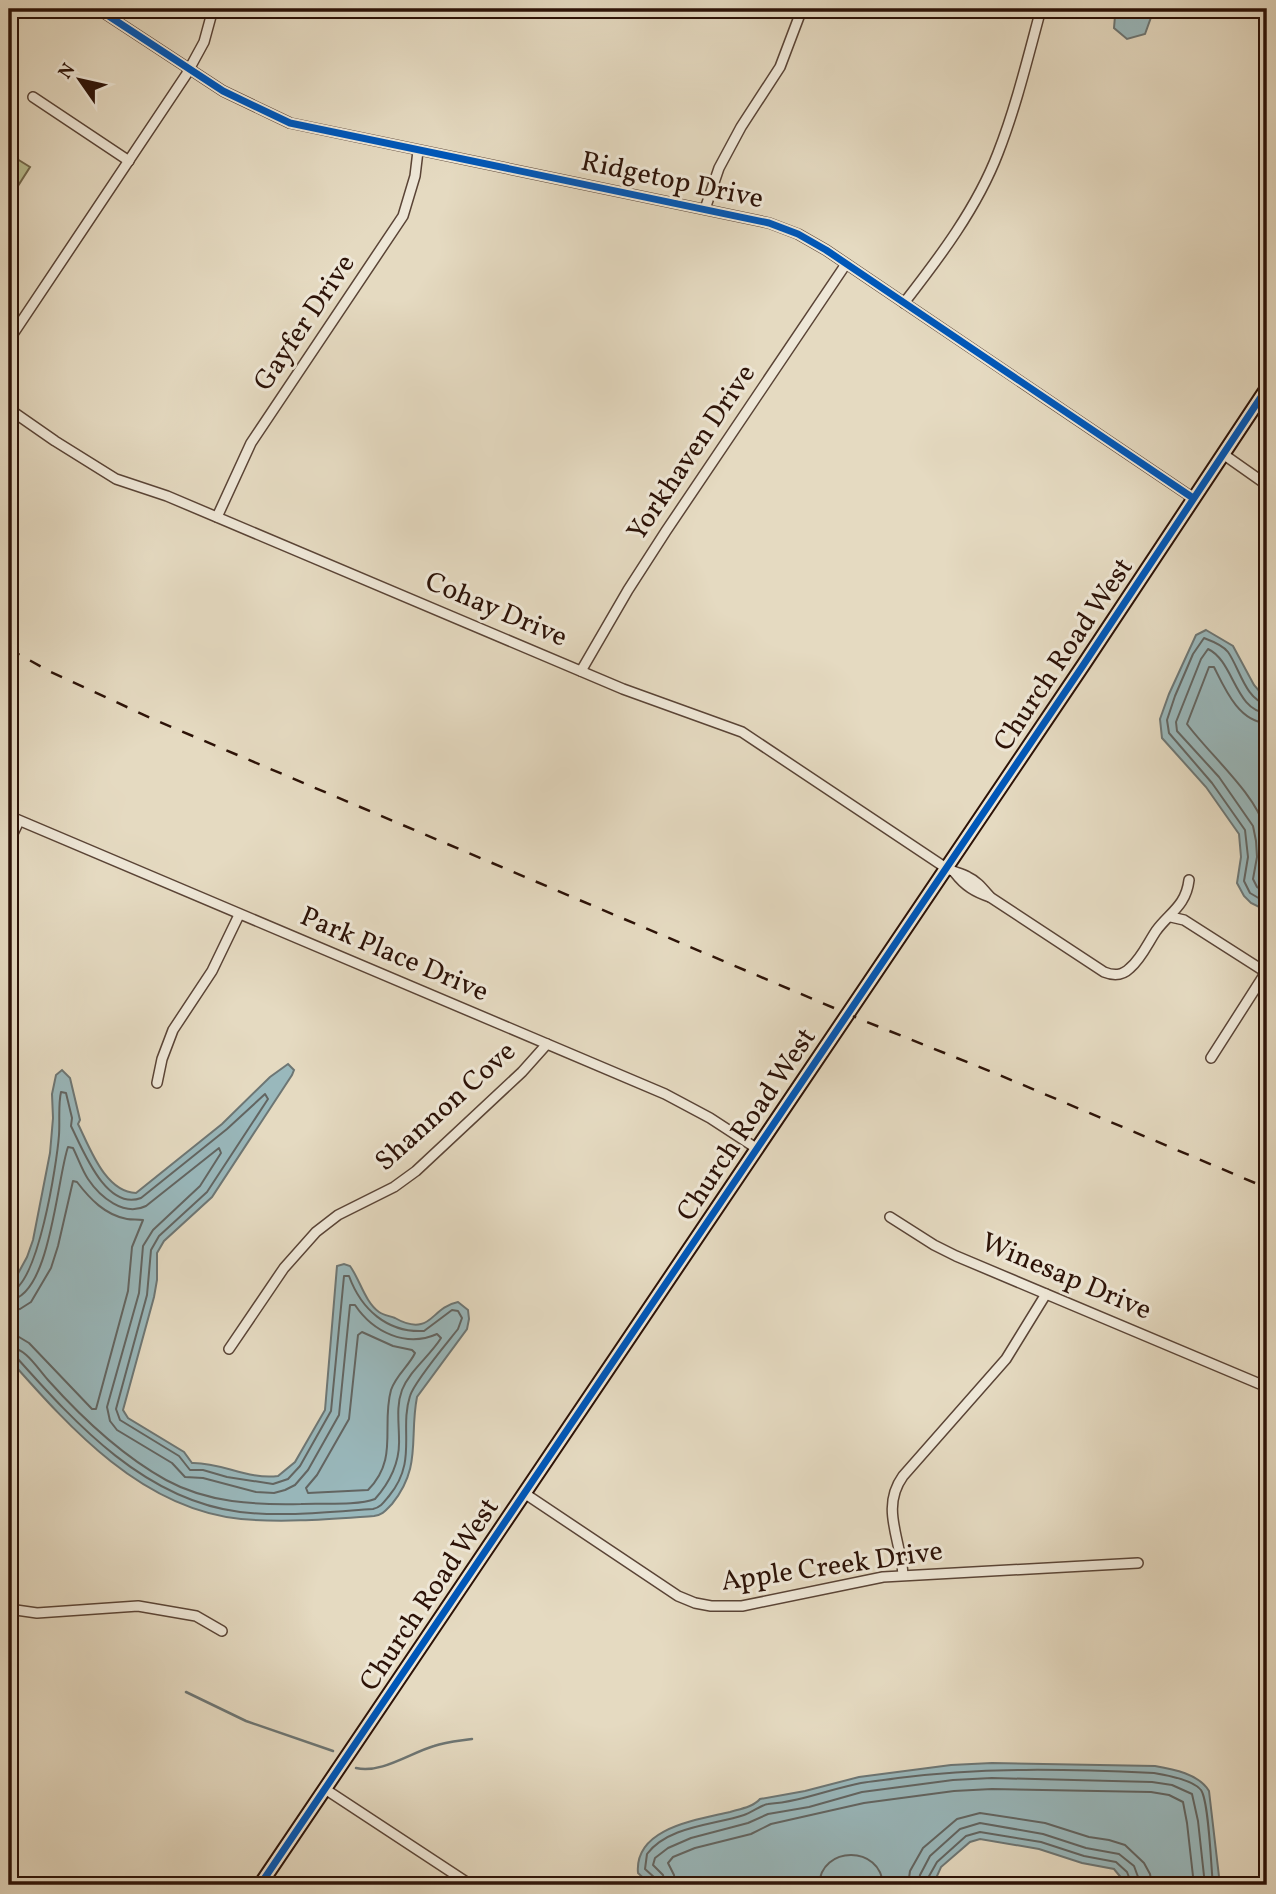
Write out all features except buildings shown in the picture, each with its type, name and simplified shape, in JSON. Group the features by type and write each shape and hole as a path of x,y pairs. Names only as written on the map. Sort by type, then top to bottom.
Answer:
{"street":[{"name":"Ridgetop Drive","path":"98,9 223,91 290,123 785,228 807,238 1193,498"},
{"path":"9,340 189,69 204,42 213,9"},
{"path":"705,209 719,168 741,127 780,67 803,9"},
{"path":"904,303 969,210 992,166 1013,107 1041,9"},
{"path":"33,97 129,161"},
{"name":"Gayfer Drive","path":"217,517 251,443 398,223 409,199 418,151"},
{"name":"Yorkhaven Drive","path":"581,671 654,551 846,264"},
{"name":"Church Road West","path":"260,1885 756,1148 951,871 1267,388"},
{"name":"Cohay Drive","path":"9,409 116,479 167,496 654,701 752,737 951,871 967,876 990,897 1104,972 1122,974 1130,968 1157,929 1171,918"},
{"path":"1223,454 1267,485"},
{"name":"Park Place Drive","path":"9,816 664,1094 710,1118 756,1148"},
{"path":"9,842 19,821"},
{"path":"1188,880 1186,892 1171,918 1184,920 1266,972 1211,1058"},
{"path":"157,1083 162,1059 173,1030 212,971 239,915"},
{"name":"Shannon Cove","path":"229,1349 284,1268 316,1233 338,1215 394,1187 416,1171 522,1072 547,1044"},
{"name":"Winesap Drive","path":"890,1217 941,1249 1267,1387"},
{"path":"902,1575 891,1510 896,1487 1006,1359 1046,1294"},
{"name":"Apple Creek Drive","path":"524,1493 667,1590 703,1605 753,1605 868,1579 902,1575 1138,1563"},
{"path":"9,1609 37,1613 138,1606 196,1616 222,1631"},
{"path":"324,1789 471,1885"}],"green space":[{"path":"9,154 30,167 9,200"}],"water":[{"path":"1127,9 1154,9 1145,34 1127,39 1114,28 1115,16 1125,14"},
{"path":"1206,630 1233,646 1254,685 1267,700 1267,911 1251,903 1237,883 1241,857 1239,834 1206,787 1162,738 1160,719 1169,694 1196,635"},
{"path":"288,1064 294,1070 292,1075 212,1197 164,1241 157,1253 154,1297 123,1410 128,1418 184,1452 192,1463 213,1465 256,1476 278,1476 295,1462 325,1410 337,1266 350,1266 374,1308 408,1323 425,1323 445,1307 458,1302 468,1310 467,1329 417,1397 413,1452 407,1477 392,1504 377,1515 291,1521 241,1519 205,1512 172,1500 111,1462 57,1412 9,1359 9,1290 33,1240 50,1153 52,1094 56,1075 62,1070 70,1078 80,1120 78,1124 100,1167 116,1185 125,1191 136,1193 222,1124 270,1077"},
{"path":"992,1763 1155,1766 1192,1776 1209,1791 1220,1885 1127,1885 1114,1869 1082,1863 1039,1849 980,1839 970,1842 941,1867 933,1885 861,1885 850,1882 831,1885 651,1885 638,1873 639,1858 656,1836 685,1823 746,1807 760,1799 859,1777 951,1765"}],"waterway":[{"path":"186,1692 246,1721 333,1751"},
{"path":"356,1768 375,1768 434,1746 472,1739"}],"railway":[{"path":"9,649 51,672 155,720 867,1022 1267,1188"}],"cycle path":[{"path":"98,9 223,91 290,123 769,223 798,234 826,250 1193,498"},
{"path":"260,1885 1084,664 1267,388"}]}
